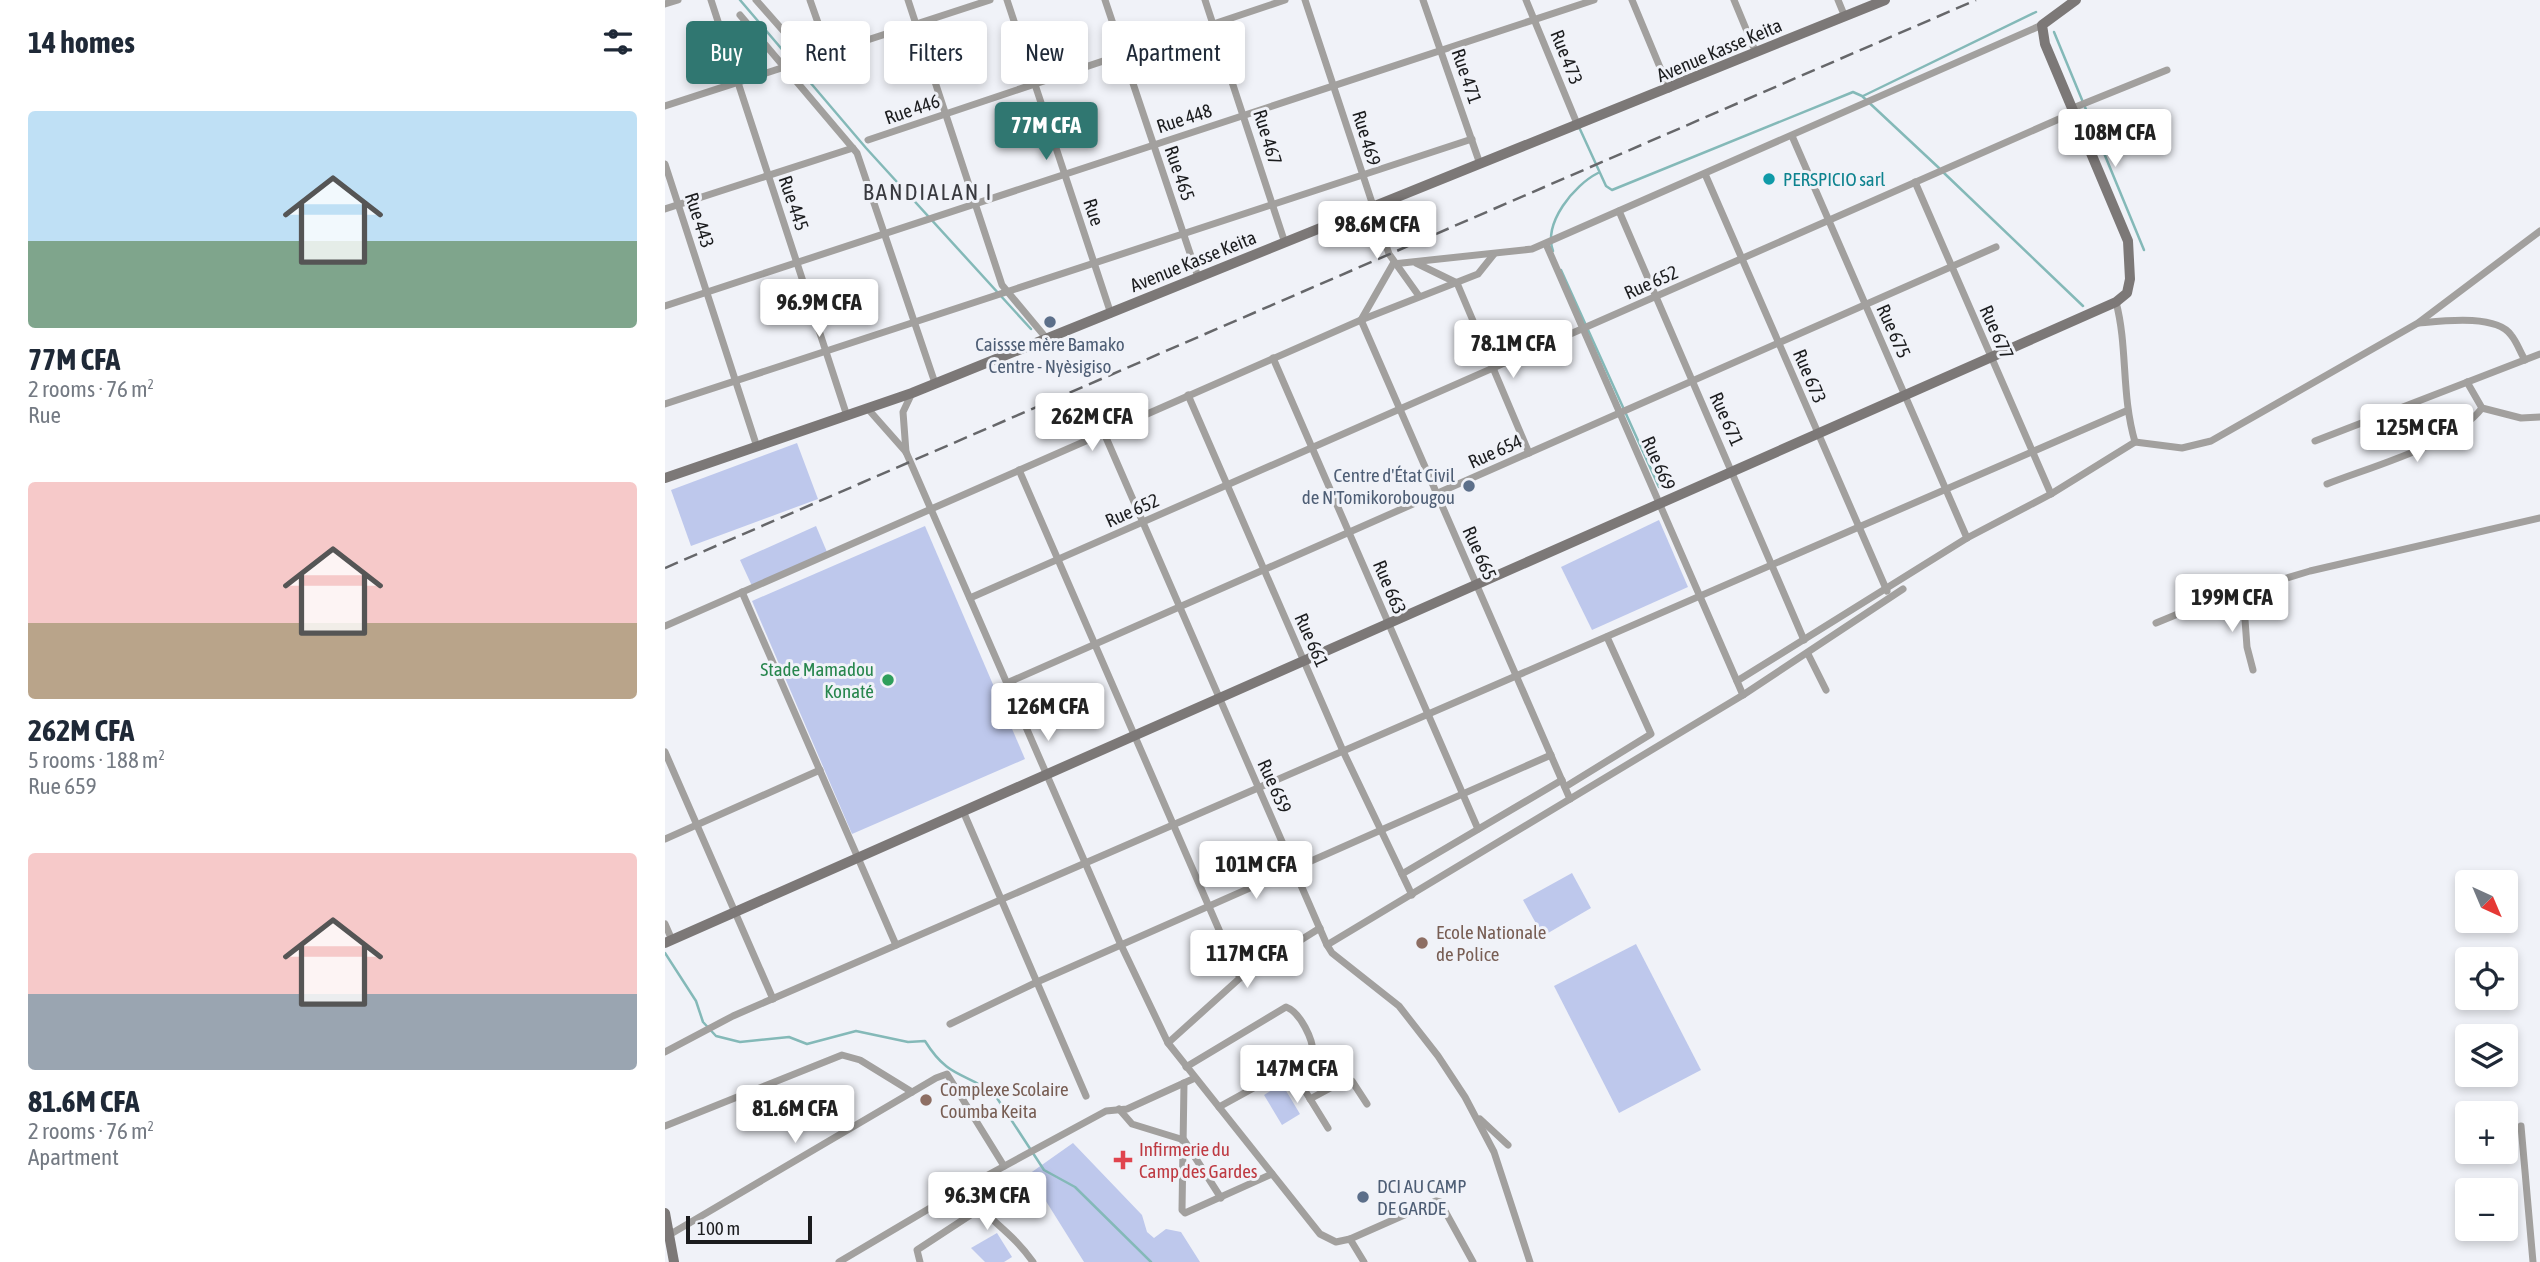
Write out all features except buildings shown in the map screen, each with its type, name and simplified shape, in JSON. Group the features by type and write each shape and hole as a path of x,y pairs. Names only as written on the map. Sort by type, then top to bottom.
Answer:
{"street":[{"path":"665,4 678,0"},
{"name":"Rue 445","path":"711,0 718,21"},
{"path":"756,0 781,32"},
{"path":"810,0 817,21"},
{"path":"908,0 915,21"},
{"path":"928,21 990,0"},
{"name":"Rue","path":"1007,0 1014,21"},
{"name":"Rue 465","path":"1105,0 1112,21"},
{"name":"Rue 467","path":"1206,0 1213,21"},
{"name":"Rue 446","path":"1223,21 1285,0"},
{"name":"Rue 469","path":"1305,0 1393,264 1419,296"},
{"name":"Rue 471","path":"1423,0 1480,164"},
{"name":"Rue 473","path":"1526,0 1578,126"},
{"name":"Rue 448","path":"665,306 1594,0"},
{"path":"1632,0 1669,90"},
{"path":"1734,0 1756,53"},
{"path":"1838,0 1845,16"},
{"name":"Avenue Kasse Keita","path":"665,476 912,393 1372,206 1669,90 1885,0"},
{"path":"1361,320 1393,264 1494,254 1532,249 1546,244 2042,25 2075,0"},
{"path":"740,15 781,62"},
{"path":"665,924 669,941 2116,302 2127,293 2130,279 2128,241 2045,44 2042,25"},
{"name":"Rue 652","path":"970,598 2167,70"},
{"path":"665,106 736,84"},
{"name":"Rue 445","path":"739,84 847,416"},
{"path":"799,84 853,148 935,383"},
{"path":"936,84 1005,290 1047,339"},
{"name":"Rue","path":"1035,84 1111,314"},
{"name":"Rue 446","path":"868,140 1035,84"},
{"name":"Rue 465","path":"1133,84 1198,277"},
{"name":"Rue 467","path":"1234,84 1285,243"},
{"name":"Rue 675","path":"1791,136 1967,538"},
{"path":"665,404 1005,290 1472,139"},
{"path":"665,209 853,148"},
{"name":"Rue 443","path":"665,164 757,447"},
{"name":"Rue 673","path":"1705,174 1887,591"},
{"name":"Rue 677","path":"1915,183 2050,494"},
{"name":"Rue 671","path":"1619,211 1804,640"},
{"path":"1737,681 1887,591 1967,538 2050,494 2135,442 2182,448 2211,441 2418,323 2540,231"},
{"name":"Rue 669","path":"1546,244 1743,695"},
{"name":"Rue 654","path":"1007,683 1996,247"},
{"path":"665,626 1273,358 1478,274 1494,254"},
{"path":"1415,262 1457,283 1529,453"},
{"path":"2116,302 2121,320 2126,411 2135,442"},
{"name":"Rue 665","path":"1361,320 1570,799"},
{"path":"2418,323 2454,320 2500,324 2511,333 2525,360"},
{"path":"2315,441 2540,354"},
{"name":"Rue 663","path":"1273,358 1478,829"},
{"path":"2467,382 2482,408 2521,418 2540,417"},
{"path":"912,393 903,412 907,452 1121,945 1168,1043 1328,1241 1350,1239 1436,1201 1440,1202 1473,1262"},
{"name":"Rue 661","path":"1188,396 1343,751 1412,895"},
{"path":"2327,484 2437,441 2471,423 2482,408"},
{"path":"867,409 907,452"},
{"path":"665,1052 772,999 2126,411"},
{"name":"Rue 659","path":"1104,433 1327,945 1332,953 1398,1006 1439,1056 1494,1152 1530,1262"},
{"path":"1019,470 1240,978"},
{"path":"2156,623 2207,602 2310,571 2540,518"},
{"path":"1327,945 1743,695 1903,589"},
{"path":"742,592 896,946"},
{"path":"2243,592 2247,647 2253,670"},
{"path":"1402,874 1651,734 1607,636"},
{"path":"1808,654 1826,690"},
{"path":"665,752 772,999"},
{"path":"950,1024 1037,982 1551,755"},
{"path":"665,839 820,770"},
{"path":"963,811 1086,1096"},
{"path":"1168,1043 1240,978 1320,928"},
{"path":"1187,1067 1286,1007 1296,1013 1313,1047 1310,1058 1219,1107"},
{"path":"665,1126 842,1055 860,1060 912,1092"},
{"path":"1291,1068 1328,1128"},
{"path":"669,1236 947,1074 1004,1166"},
{"path":"839,1262 964,1188 1106,1111 1119,1109 1195,1078"},
{"path":"1310,1099 1347,1079 1367,1104"},
{"path":"1184,1083 1182,1210 1190,1213 1272,1174"},
{"path":"1119,1109 1132,1124 1184,1140 1221,1198"},
{"name":"Rue 659","path":"1474,1114 1508,1145"},
{"path":"2521,1126 2533,1262"},
{"path":"964,1188 978,1210 1001,1224 1018,1240 1033,1262"},
{"path":"920,1262 917,1250 978,1210"},
{"path":"665,1213 674,1262"},
{"path":"1350,1239 1364,1262"}],"shaded area":[{"path":"797,443 818,499 691,546 671,490"},
{"path":"1659,520 1688,587 1592,630 1561,567"},
{"path":"816,526 827,552 752,586 740,560"},
{"name":"Stade Mamadou Konaté","path":"925,526 1025,759 852,834 752,601"},
{"path":"1572,873 1591,908 1543,936 1523,900"},
{"path":"1636,944 1701,1070 1619,1113 1554,986"},
{"path":"1282,1084 1300,1114 1282,1125 1264,1095"},
{"path":"1073,1143 1142,1215 1147,1232 1154,1238 1166,1229 1181,1232 1200,1262 1084,1262 1029,1174"},
{"path":"997,1233 1012,1257 1004,1262 985,1262 971,1248"}],"waterway":[{"path":"740,0 866,148 1031,329"},
{"path":"1863,96 2036,12"},
{"path":"2054,32 2144,250"},
{"path":"1579,127 1606,186 1612,190 1853,92 1862,96 1939,168"},
{"path":"1553,251 1552,229 1563,206 1579,186 1598,173"},
{"path":"1944,173 2083,306"},
{"path":"1561,270 1659,487"},
{"path":"665,953 696,1001 703,1022 716,1036 740,1042 789,1037 807,1044 856,1031 908,1042 925,1041 942,1063 995,1095 1044,1170 1075,1187 1151,1262"}],"railway":[{"path":"665,568 1976,0"}],"place":[{"name":"PERSPICIO sarl","path":"1769,179"},
{"name":"Caissse mère Bamako Centre - Nyèsigiso","path":"1050,322"},
{"name":"Centre d'État Civil de N'Tomikorobougou","path":"1469,486"},
{"name":"Stade Mamadou Konaté","path":"888,680"},
{"name":"Ecole Nationale de Police","path":"1422,943"},
{"name":"Complexe Scolaire Coumba Keita","path":"926,1100"},
{"name":"Infirmerie du Camp des Gardes","path":"1123,1160"},
{"name":"DCI AU CAMP DE GARDE","path":"1363,1197"}],"district":[{"name":"BANDIALAN I","path":"928,192"}]}
